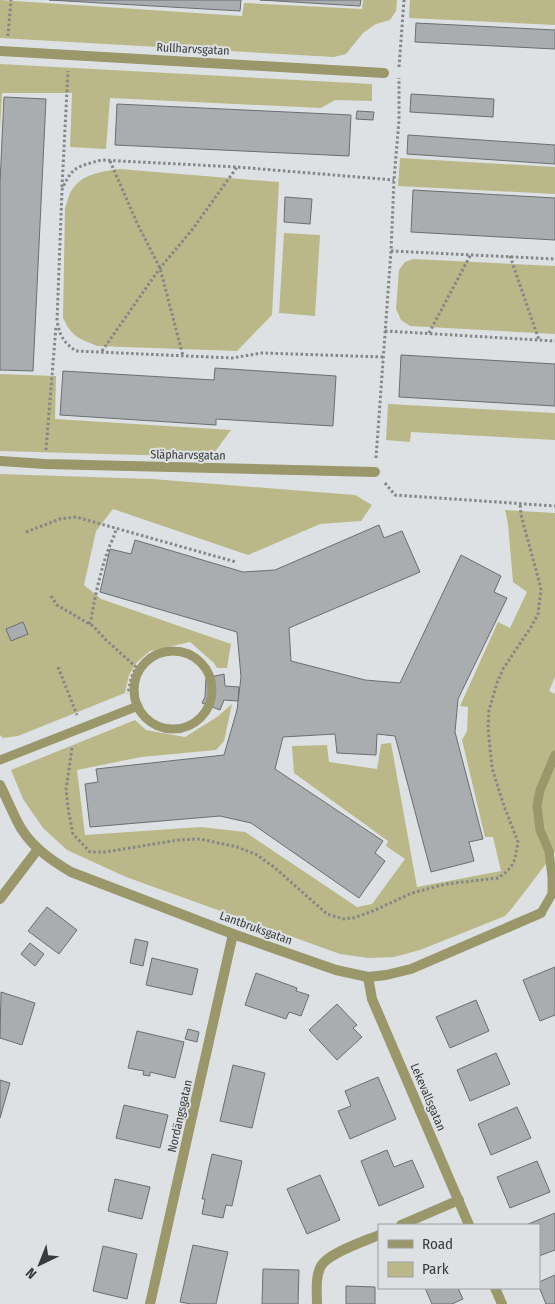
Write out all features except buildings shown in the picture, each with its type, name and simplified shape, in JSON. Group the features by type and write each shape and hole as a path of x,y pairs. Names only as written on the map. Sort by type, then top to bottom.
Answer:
{"street":[{"name":"Rullharvsgatan","path":"3,51 384,73"},
{"name":"Släpharvsgatan","path":"0,461 45,464 375,472"},
{"name":"Lantbruksgatan","path":"0,785 17,822 26,836 54,862 72,872 233,934 336,970 368,977 411,969 541,913"},
{"path":"0,899 38,849"},
{"name":"Nordängsgatan","path":"150,1304 233,934"},
{"name":"Lekevallsgatan","path":"368,977 372,999 469,1224"},
{"path":"403,1224 458,1200"},
{"path":"317,1304 317,1281 321,1265 332,1256 378,1235"},
{"path":"495,1289 502,1304"}],"lane":[{"path":"172,651 188,653 206,667 213,689 210,704 202,717 196,722 189,726 174,729 159,726 146,718 138,706 134,690 137,676 145,663 158,654 172,651"},
{"path":"0,760 138,706"},
{"path":"541,913 552,894 552,877 550,851 540,830 537,806 540,790 555,755"}],"path":[{"path":"3,51 11,0"},
{"path":"404,0 391,251 375,472 395,495 555,506"},
{"path":"45,464 57,321 68,68"},
{"path":"62,190 68,176 74,170 101,160 237,167 394,180"},
{"path":"110,161 138,225 160,268 184,356"},
{"path":"102,352 160,268 192,230 237,167"},
{"path":"391,251 555,258"},
{"path":"430,333 471,254"},
{"path":"510,256 539,340"},
{"path":"57,321 59,334 67,345 76,351 232,358 262,353 384,357"},
{"path":"385,331 555,341"},
{"path":"66,734 72,749 66,790 68,814 73,834 90,852 105,852 178,840 200,839 237,846 256,855 274,867 327,914 344,919 373,911 412,893 446,884 498,878 511,867 515,859 518,842 492,768 488,728 489,710 503,669 531,628 538,614 540,603 539,581 521,515 520,504"},
{"path":"26,532 60,519 76,517 236,562"},
{"path":"89,624 97,586 116,528"},
{"path":"51,596 57,606 93,626 136,667 125,700"},
{"path":"58,667 82,728"}],"green space":[{"path":"0,0 242,16 244,3 362,9 363,0 397,0 396,11 390,20 376,24 363,33 346,54 334,57 0,38"},
{"path":"410,0 555,0 555,25 409,18"},
{"path":"0,64 372,84 372,101 335,100 321,108 110,98 106,149 70,147 72,93 2,93 0,130"},
{"path":"400,158 555,167 555,194 398,186"},
{"path":"119,169 279,182 272,315 237,351 97,346 80,339 69,329 63,318 65,208 70,193 79,182 91,175"},
{"path":"284,233 320,235 315,316 279,313"},
{"path":"413,259 555,266 555,334 410,326 401,320 396,309 399,270 405,262"},
{"path":"0,374 56,376 55,419 231,430 211,457 0,451"},
{"path":"388,404 555,413 555,440 411,432 410,442 386,440"},
{"path":"0,474 152,479 355,495 372,505 361,521 320,524 248,555 113,509 96,531 84,585 101,599 231,644 227,668 217,668 214,663 190,642 150,651 137,662 129,675 125,693 18,736 3,738 0,735"},
{"path":"505,510 555,513 555,677 549,691 555,694 555,852 505,916 420,950 394,957 368,958 340,954 126,877 67,850 43,828 23,799 11,770 135,720 146,730 185,737 217,717 232,704 224,741 216,750 141,757 77,770 85,835 201,827 245,832 357,907 372,904 405,859 386,846 388,841 294,773 292,746 327,745 329,762 377,769 381,744 391,743 417,887 501,871 493,837 485,837 462,740 467,731 468,707 460,706 498,622 510,628 527,592 513,582"}]}
